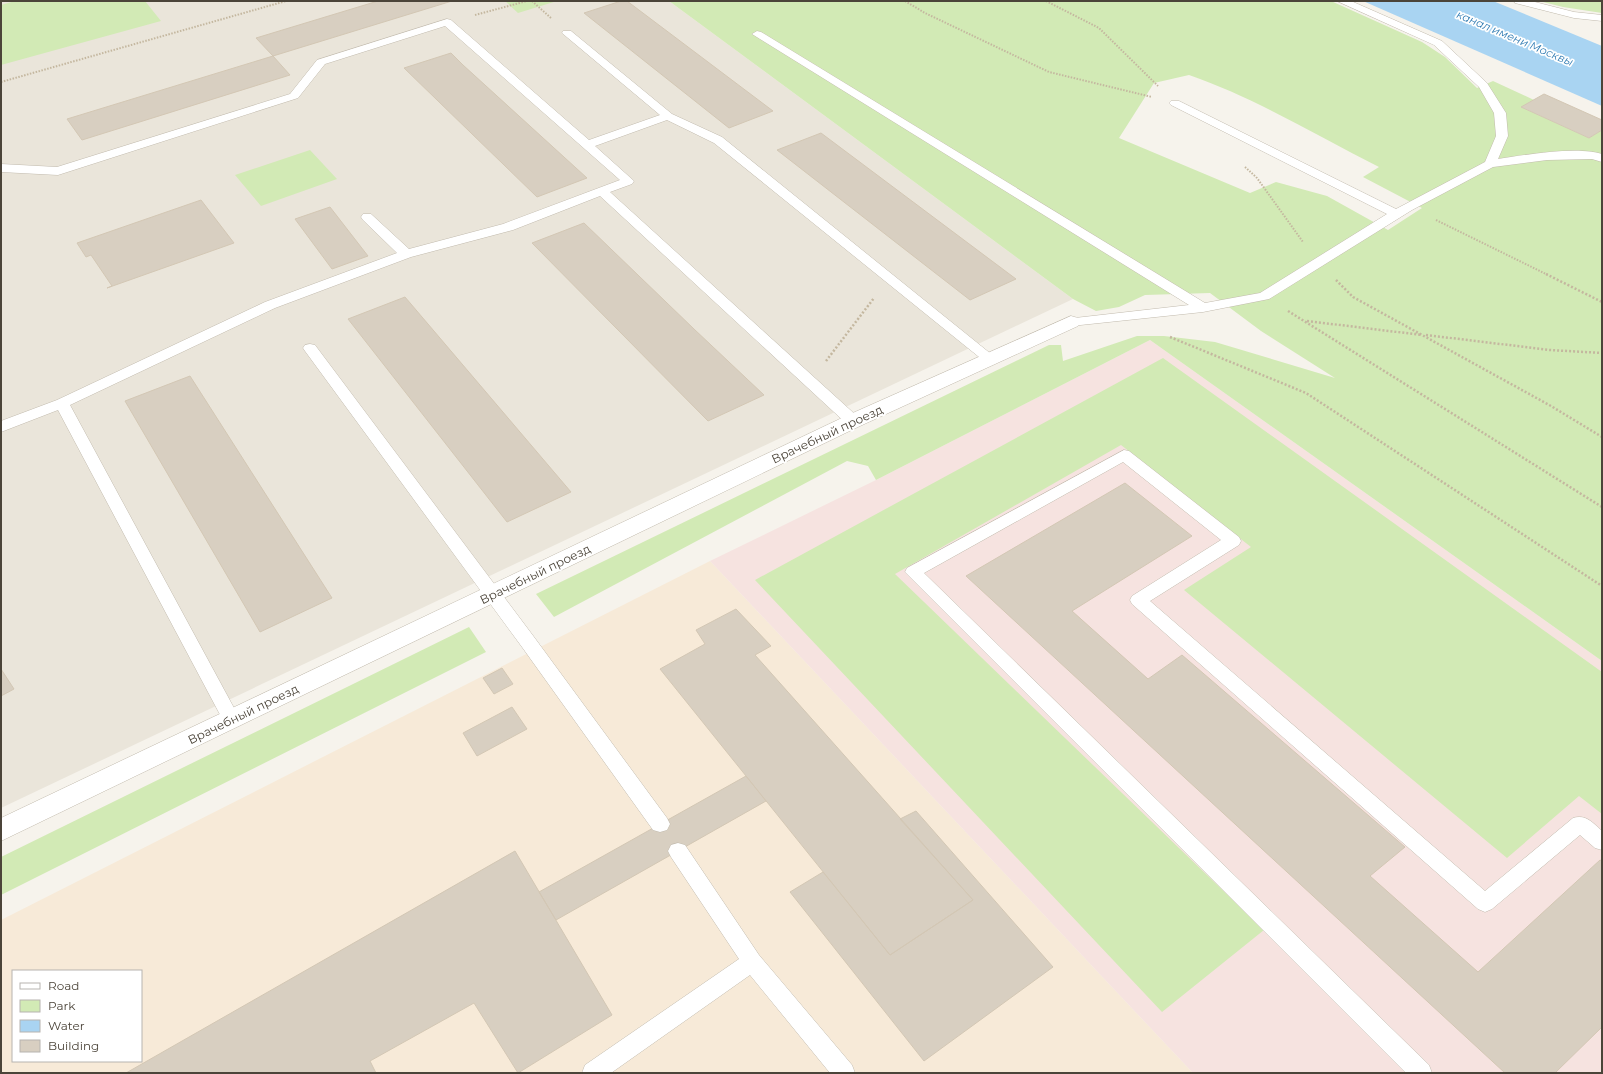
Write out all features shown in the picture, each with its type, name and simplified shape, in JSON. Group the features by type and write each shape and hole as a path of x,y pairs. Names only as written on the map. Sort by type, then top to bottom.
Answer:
{"street":[{"name":"Врачебный проезд","path":"1,830 854,421 989,358 1071,322"}],"lane":[{"path":"1342,1 1438,43 1483,85 1500,113 1502,136 1490,164"},
{"path":"1519,1 1574,14 1602,18"},
{"path":"1,168 58,171 294,96 320,62 447,22 628,182 508,228 406,254 270,305 62,403 1,427"},
{"path":"567,33 668,116 718,140 989,358"},
{"path":"757,34 1203,308"},
{"path":"1175,103 1396,214"},
{"path":"587,145 668,116"},
{"path":"1071,322 1203,308 1264,296 1408,206 1490,164 1547,156 1593,155 1602,158"},
{"path":"602,191 854,421"},
{"path":"367,217 406,254"},
{"path":"310,348 493,594 660,824"},
{"path":"62,403 231,719"},
{"path":"1421,1073 913,572 1124,454 1233,542 1138,600 1485,903 1580,824 1602,842"},
{"path":"678,851 752,962 844,1073"},
{"path":"593,1073 752,962"}],"path":[{"path":"1,82 286,1"},
{"path":"447,22 527,1"},
{"path":"905,1 925,13 1049,72 1175,103"},
{"path":"1046,1 1099,28 1175,103"},
{"path":"1240,162 1257,178 1318,261 1353,297 1551,406 1602,437"},
{"path":"1408,206 1602,302"},
{"path":"810,382 890,278"},
{"path":"1264,296 1602,507"},
{"path":"1305,321 1550,350 1602,353"},
{"path":"1163,336 1171,337 1306,394 1602,586"}],"shaded area":[{"path":"1,1 669,1 1073,299 1,808"},
{"path":"1150,340 1602,661 1602,1073 1193,1073 710,561 876,480"},
{"path":"710,561 1193,1073 1,1073 1,920"}],"green space":[{"path":"15,1 145,1 161,21 1,65 1,5"},
{"path":"505,1 557,1 518,13"},
{"path":"669,1 1331,1 1422,42 1445,57 1477,88 1493,81 1534,100 1522,107 1589,138 1602,130 1602,661 1150,340 876,480 868,466 847,461 554,617 536,594 1049,345 1061,345 1063,361 1137,336 1164,336 1215,342 1335,378 1261,331 1210,293 1145,295 1119,307 1096,311 1073,299","holes":["1189,75 1237,94 1379,167 1363,177 1422,208 1388,230 1327,196 1276,182 1250,193 1119,138 1154,83"]},
{"path":"1539,1 1602,1 1602,13 1563,7"},
{"path":"310,150 337,179 261,206 235,175"},
{"path":"1163,358 1602,672 1602,814 1579,796 1507,858 1184,590 1251,547 1121,445 895,574 1264,930 1162,1012 755,580"},
{"path":"469,627 486,652 1,895 1,857"}],"water":[{"name":"канал имени Москвы","path":"1363,1 1493,1 1602,46 1602,106"}],"building":[{"path":"378,1 452,1 273,56 256,38"},
{"path":"621,1 627,1 773,111 729,128 584,13"},
{"path":"451,53 587,178 537,197 404,68"},
{"path":"273,56 290,75 82,140 67,119"},
{"path":"1544,94 1602,120 1602,130 1589,138 1521,107"},
{"path":"821,133 1016,279 970,300 777,150"},
{"path":"201,200 234,243 107,288 112,286 91,255 86,257 77,243"},
{"path":"330,207 368,256 332,269 295,219"},
{"path":"584,223 764,395 708,421 532,243"},
{"path":"405,297 571,492 507,522 348,319"},
{"path":"190,376 332,598 260,632 125,401"},
{"path":"1125,483 1192,536 1072,611 1148,679 1182,655 1405,847 1370,876 1478,972 1600,860 1602,861 1602,1027 1555,1073 1505,1073 966,576"},
{"path":"736,609 771,646 755,655 973,900 890,955 660,669 705,644 696,630"},
{"path":"502,668 513,684 494,694 483,678"},
{"path":"1,669 14,689 1,696"},
{"path":"512,707 527,729 477,756 463,733"},
{"path":"746,776 766,801 556,920 539,892"},
{"path":"916,811 1053,967 924,1061 790,892 823,872 890,955 973,900 900,819"},
{"path":"515,851 612,1015 518,1073 474,1003 370,1061 376,1073 126,1073"}]}
